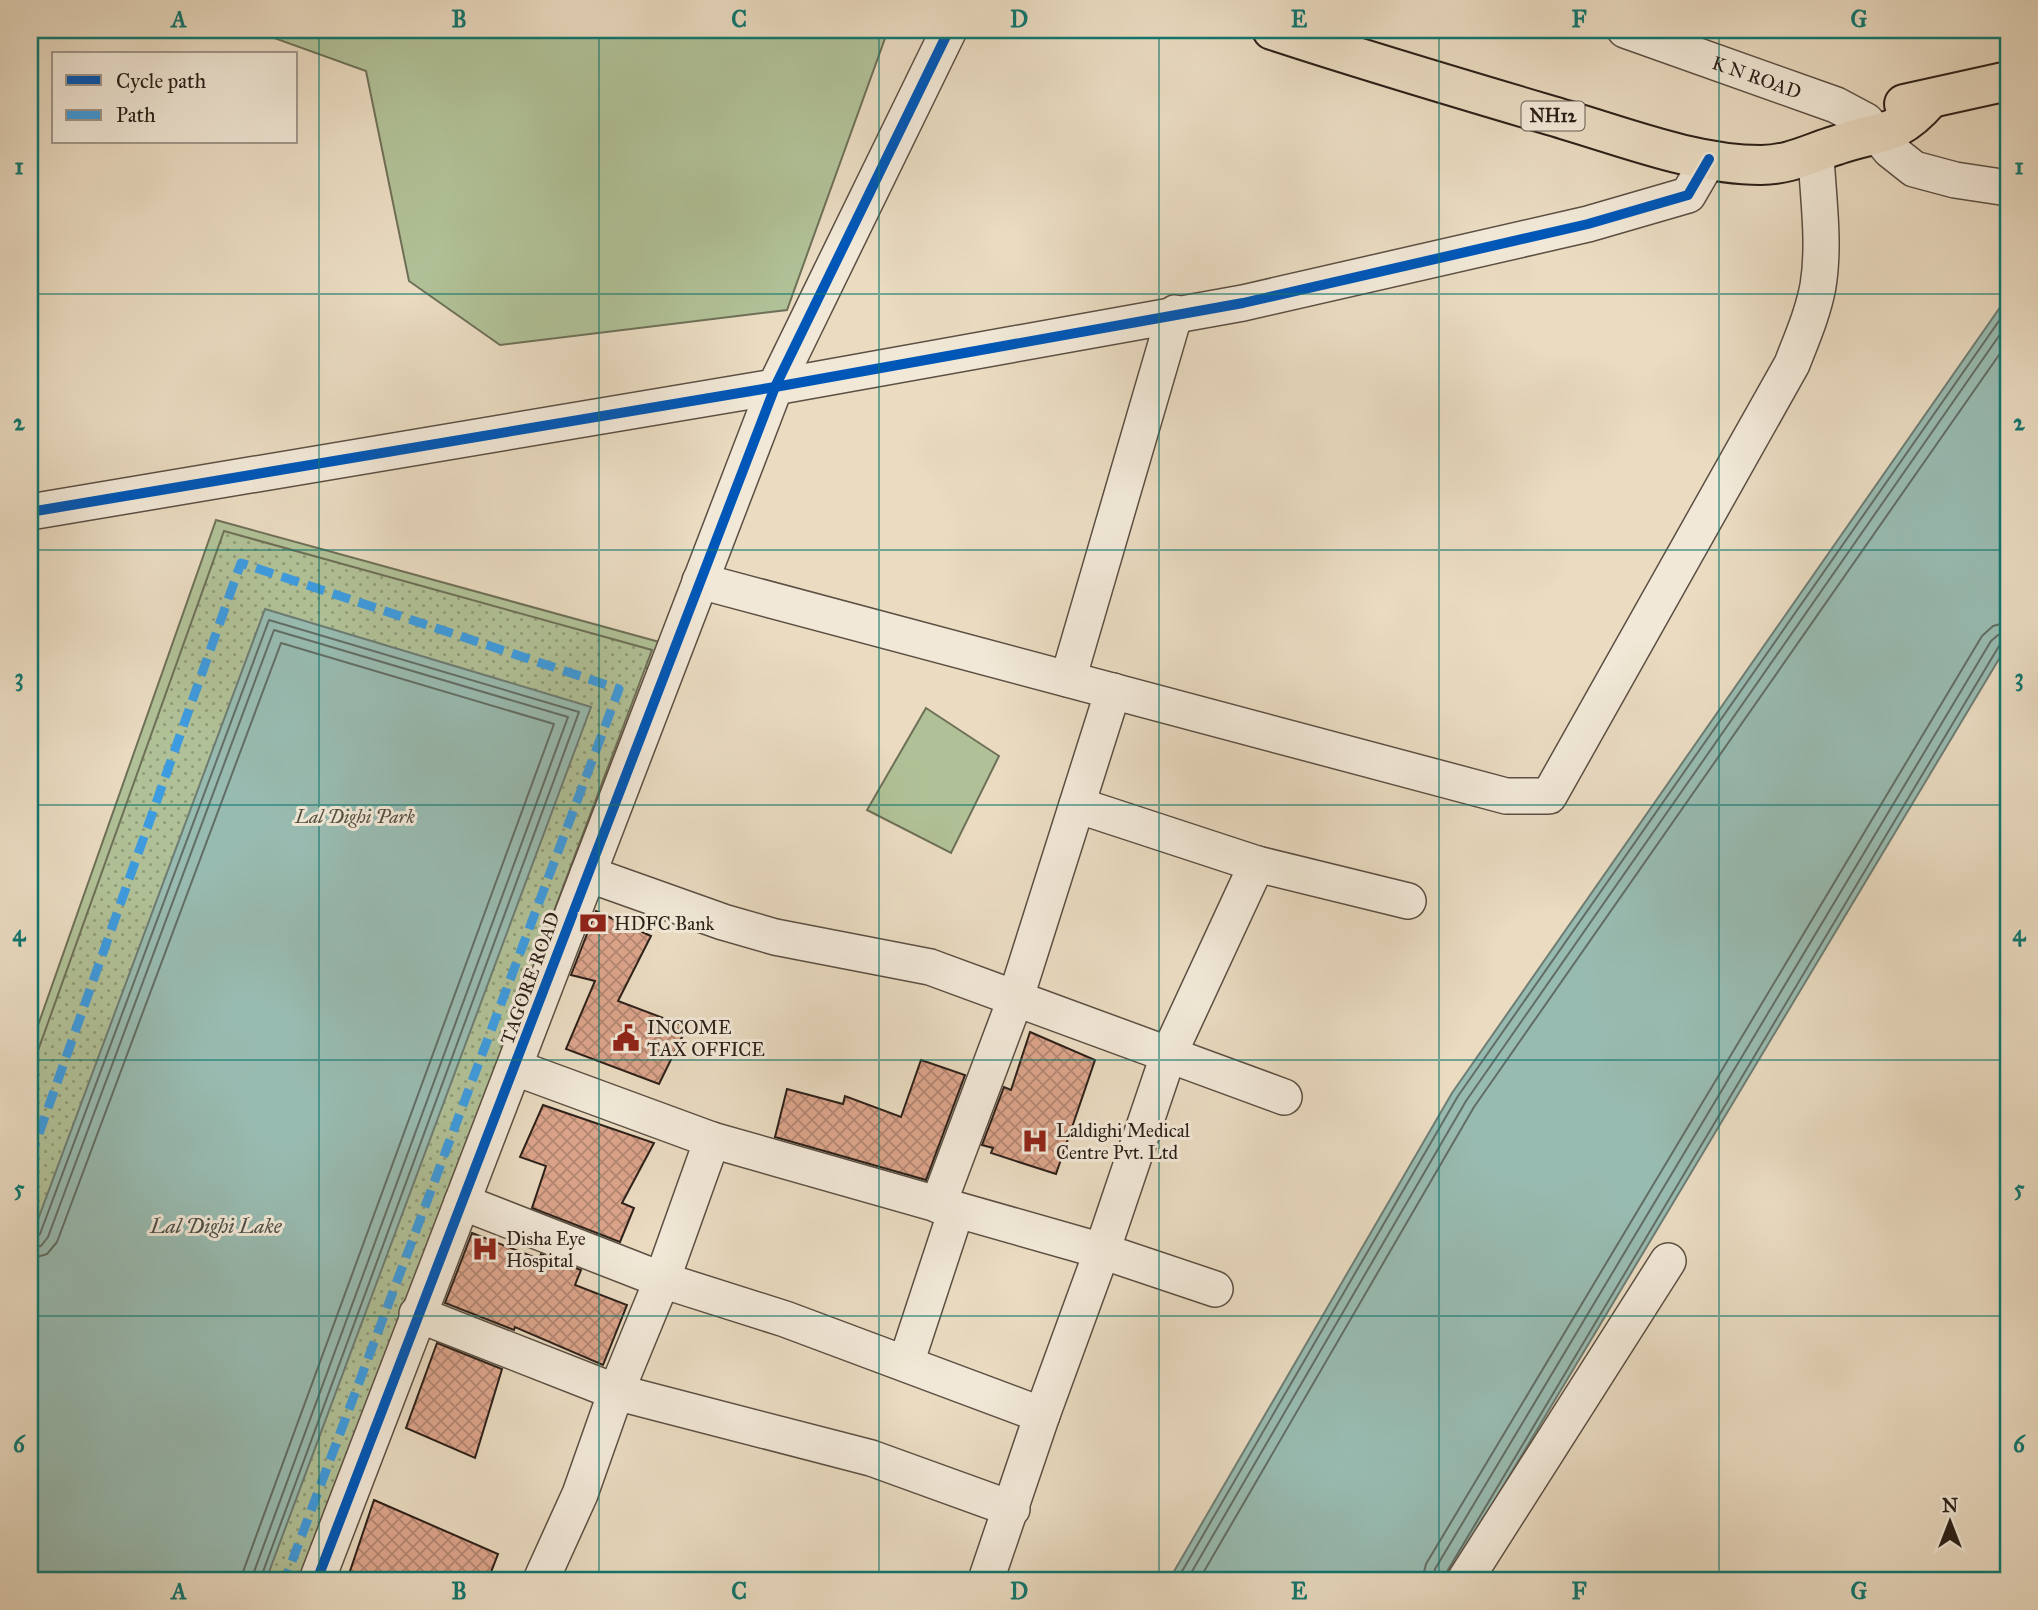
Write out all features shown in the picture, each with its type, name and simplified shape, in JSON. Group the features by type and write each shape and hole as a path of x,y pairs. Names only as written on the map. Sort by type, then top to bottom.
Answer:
{"main road":[{"name":"NH12","path":"1272,30 1578,124 1709,159 1759,166 1787,164 1826,150 1873,128 1911,120 1929,100 2008,81"}],"street":[{"name":"TAGORE ROAD","path":"317,1580 417,1314 516,1068 775,387 949,30"},
{"name":"K N ROAD","path":"1625,30 1836,105 1873,128"},
{"path":"1873,128 1890,150 1914,169 1955,180 2008,188"},
{"path":"701,581 1506,796 1549,796 1792,364 1818,284 1826,150"},
{"path":"30,512 775,387 1175,313 1243,303 1601,220 1688,195 1709,159"},
{"path":"1068,679 1175,313"},
{"path":"906,1363 947,1208 1113,691"},
{"path":"1077,805 1257,864 1408,901"},
{"path":"986,1580 1168,1056 1257,864"},
{"path":"588,874 723,922 775,937 930,967 1284,1097"},
{"path":"516,1068 712,1140 1102,1251 1215,1289"},
{"path":"541,1580 580,1494 712,1140"},
{"path":"462,1202 662,1280 785,1319 1042,1415"},
{"path":"1465,1580 1668,1261"},
{"path":"417,1314 616,1392 871,1458 1012,1509"}],"green space":[{"path":"252,30 888,30 787,310 500,345 409,281 366,71"},
{"name":"Lal Dighi Park","path":"216,520 663,643 655,670 600,657 30,1198 30,1048"},
{"name":"Lal Dighi Lake","path":"224,531 652,650 303,1580 30,1580 30,1073"},
{"path":"926,708 999,756 951,853 867,810"}],"water":[{"path":"2008,296 2008,644 1447,1580 1169,1580 1452,1093"},
{"name":"Lal Dighi Lake","path":"265,609 591,707 266,1580 30,1580 30,1241"}],"building":[{"name":"INCOME TAX OFFICE","path":"596,911 651,936 618,1001 687,1027 659,1084 566,1049 595,981 571,975"},
{"path":"1030,1032 1095,1060 1056,1174 991,1153 993,1148 982,1145 1004,1087 1011,1090"},
{"path":"921,1060 965,1075 926,1180 775,1137 787,1089 843,1104 845,1096 901,1117"},
{"path":"543,1105 654,1143 622,1203 634,1208 620,1242 532,1208 546,1166 520,1157"},
{"path":"472,1233 539,1259 541,1254 581,1270 575,1285 627,1305 603,1365 515,1327 514,1330 445,1303"},
{"path":"437,1343 502,1369 475,1458 406,1428"},
{"path":"374,1500 498,1554 488,1580 347,1580"}],"marked path":[{"path":"30,1159 241,563 619,689 285,1580"}],"cycle path":[{"path":"317,1580 775,387 949,30"},
{"path":"30,512 775,387 1243,303 1588,224 1688,195 1709,159"}],"place":[{"name":"HDFC Bank","path":"593,923"},
{"name":"INCOME TAX OFFICE","path":"626,1038"},
{"name":"Laldighi Medical Centre Pvt. Ltd","path":"1035,1141"},
{"name":"Disha Eye Hospital","path":"485,1249"}]}
